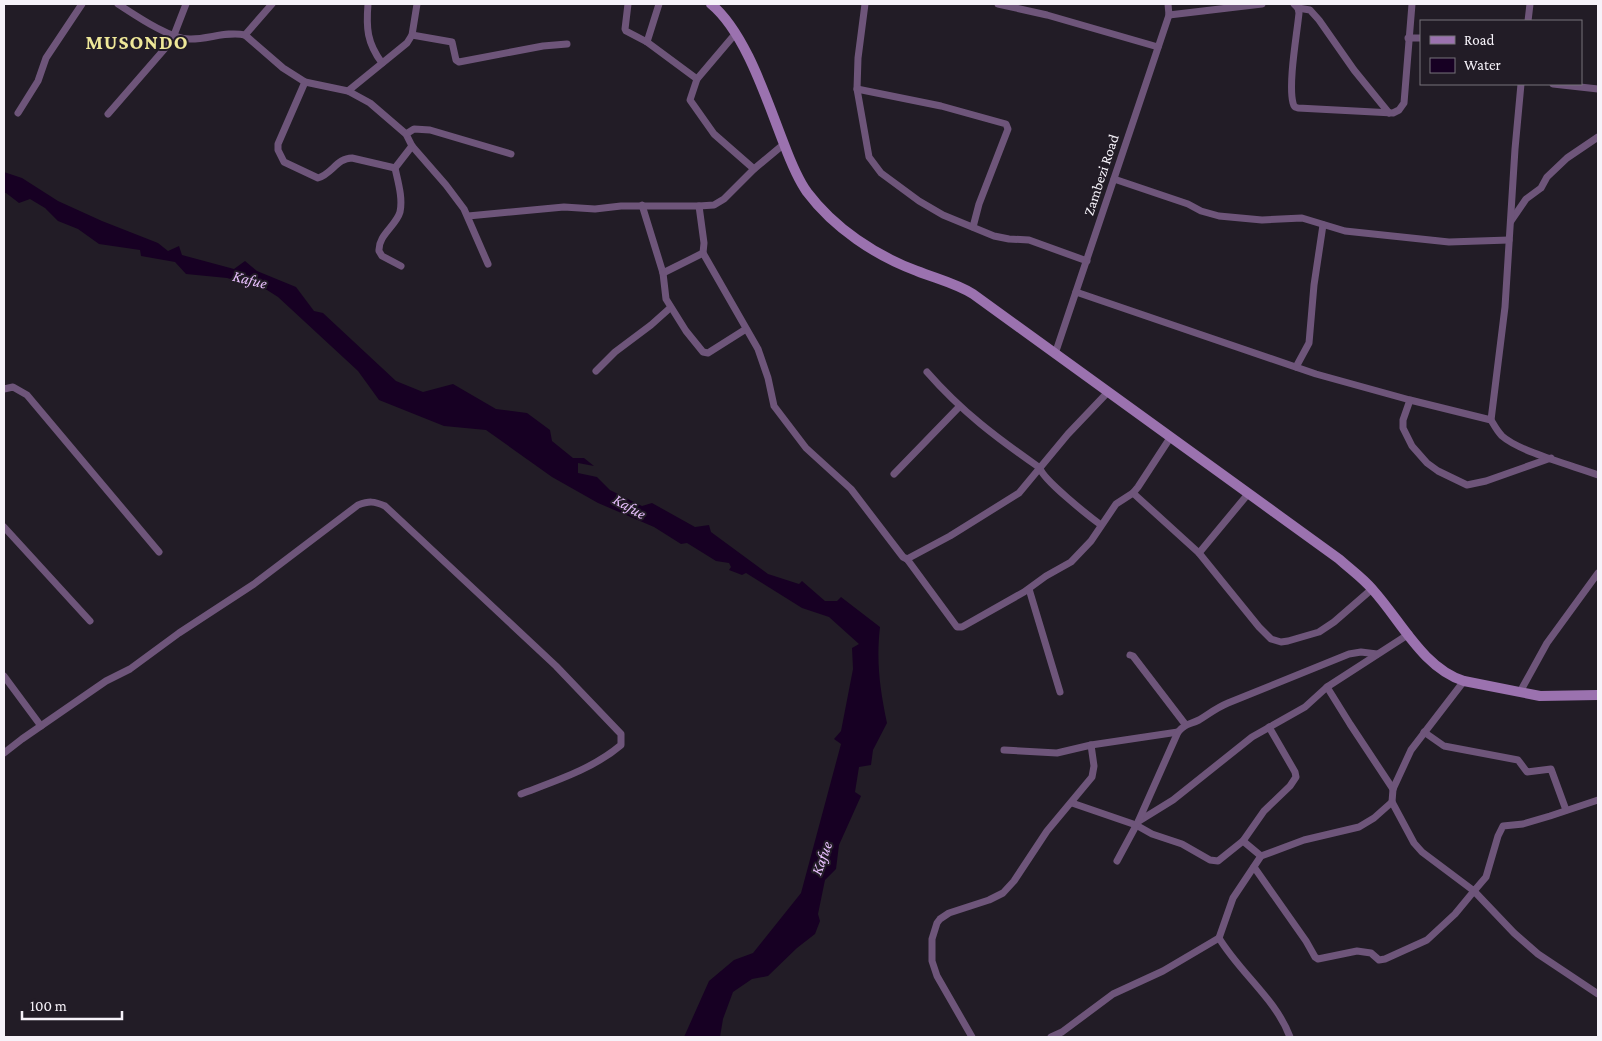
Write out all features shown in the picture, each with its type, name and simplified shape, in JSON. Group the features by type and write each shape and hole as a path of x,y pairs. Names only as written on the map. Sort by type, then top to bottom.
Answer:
{"street":[{"path":"18,113 38,82 46,58 82,4"},
{"path":"118,4 174,35 190,39 232,34 245,35 283,68 305,82 348,91 370,103 406,134 412,146 446,185 468,216 488,264"},
{"path":"108,114 168,45 186,4"},
{"path":"245,35 272,4"},
{"path":"368,4 366,22 368,36 373,50 382,63"},
{"path":"348,91 401,49 412,34 416,4"},
{"path":"628,4 625,30 647,42 697,80"},
{"path":"647,42 659,4"},
{"path":"711,4 736,33 806,190 825,212 852,235 896,263 965,289 1339,559 1372,589 1429,659 1441,670 1464,681 1540,696 1598,695"},
{"path":"865,4 858,58 857,89 864,134 872,162 881,173 919,202 943,215 1002,238 1029,240 1087,261"},
{"path":"998,4 1047,15 1158,48"},
{"name":"Zambezi Road","path":"1055,354 1169,15 1168,4"},
{"path":"1169,15 1262,4"},
{"path":"1296,6 1299,12 1292,83 1294,106 1298,108 1389,113 1399,110 1404,102 1412,4"},
{"path":"1528,20 1530,4"},
{"path":"1296,6 1307,8 1319,20 1354,70 1389,113"},
{"path":"736,33 697,80 690,97 692,103 714,134 754,169"},
{"path":"412,34 452,42 456,60 462,63 543,46 567,44"},
{"path":"1408,38 1420,38"},
{"path":"305,82 278,144 278,150 284,162 318,178 325,175 345,158 395,168"},
{"path":"1521,85 1505,307 1491,420 1501,435 1509,441 1598,475"},
{"path":"1562,85 1598,89"},
{"path":"857,89 941,106 1006,124 1008,129 979,204 973,227"},
{"path":"406,134 414,129 430,130 511,154"},
{"path":"1510,221 1526,199 1541,188 1547,177 1567,158 1598,137"},
{"path":"468,216 552,208 595,209 642,205 714,205 724,200 754,169 784,144"},
{"path":"395,168 412,146"},
{"path":"395,168 399,186 400,214 378,246 382,256 401,266"},
{"path":"1114,179 1188,204 1210,214 1262,220 1302,218 1323,225 1367,234 1449,242 1509,240"},
{"path":"642,205 663,273 664,292 670,308 686,331 705,353 746,329"},
{"path":"699,206 704,253 760,356 768,378 774,406 806,448 851,489 903,557 907,559 957,627 1029,589 1046,576 1071,562 1091,541 1116,504 1133,493 1170,438"},
{"path":"1296,367 1309,343 1314,285 1323,225"},
{"path":"663,273 704,253"},
{"path":"1076,292 1346,383 1491,420"},
{"path":"596,371 615,352 647,329 670,308"},
{"path":"927,372 959,407 997,439 1040,468 1041,473 1046,479 1101,525"},
{"path":"4,389 13,387 27,395 159,552"},
{"path":"907,559 950,536 1013,497 1108,392"},
{"path":"1410,400 1403,420 1407,438 1412,446 1427,463 1438,471 1467,485 1486,481 1551,458"},
{"path":"894,474 959,407"},
{"path":"1133,493 1199,553 1259,627 1267,636 1275,641 1288,641 1318,632 1334,622 1372,589"},
{"path":"1199,553 1248,494"},
{"path":"4,753 106,681 130,669 179,633 254,584 351,510 369,501 385,506 556,666 622,734 621,745 612,753 571,775 521,794"},
{"path":"4,527 90,621"},
{"path":"1520,692 1546,643 1598,573"},
{"path":"1029,589 1060,692"},
{"path":"1137,823 1173,800 1240,745 1305,707 1327,687 1409,634"},
{"path":"1117,861 1137,823 1178,732 1185,724 1198,720 1216,708 1339,657 1361,652 1377,654"},
{"path":"1130,655 1133,656 1185,724"},
{"path":"4,676 41,726"},
{"path":"1464,681 1424,732 1407,758 1393,789 1392,802 1406,830 1418,847 1474,891 1514,934 1538,954 1598,994"},
{"path":"1327,687 1393,789"},
{"path":"1072,802 1137,823 1152,834 1182,844 1213,861 1223,858 1243,840 1264,811 1290,786 1296,777 1269,727"},
{"path":"1004,750 1057,753 1091,745 1178,732"},
{"path":"1424,732 1444,746 1518,760 1527,772 1551,769 1566,810"},
{"path":"972,1037 932,962 932,940 937,923 949,913 989,900 1003,893 1014,881 1047,831 1072,802 1093,773 1091,745"},
{"path":"1254,867 1306,941 1315,957 1318,959 1357,951 1371,953 1379,960 1423,943 1431,937 1474,891 1486,877 1498,836 1503,826 1523,824 1598,800"},
{"path":"1051,1037 1062,1032 1113,994 1163,971 1219,938 1233,898 1261,856 1304,840 1360,827 1392,802"},
{"path":"1243,840 1261,856"},
{"path":"1219,938 1230,957 1276,1010 1290,1037"}],"water":[{"name":"Kafue","path":"4,172 22,178 58,201 158,243 168,251 179,246 182,255 234,269 245,261 257,271 296,287 314,311 323,313 396,381 423,392 453,384 496,409 527,413 550,430 552,441 573,458 584,458 594,466 578,463 578,473 597,477 610,490 642,506 652,503 695,527 709,525 711,532 768,574 799,584 802,581 825,601 837,601 841,597 880,627 879,675 887,723 873,750 871,765 859,767 855,792 861,796 839,845 836,869 825,880 818,914 820,921 815,934 797,948 768,976 752,979 733,992 723,1019 720,1037 684,1037 709,981 734,960 753,953 801,893 841,744 834,739 841,731 853,669 852,648 859,644 829,617 802,608 746,573 742,575 729,570 731,567 729,563 716,561 687,543 681,544 654,527 598,503 552,477 486,430 444,426 379,400 358,371 278,297 267,290 227,278 186,274 175,262 141,256 140,250 99,244 78,229 58,221 45,208 30,199 19,203 4,193"}],"district":[{"name":"MUSONDO","path":"137,42"}]}
